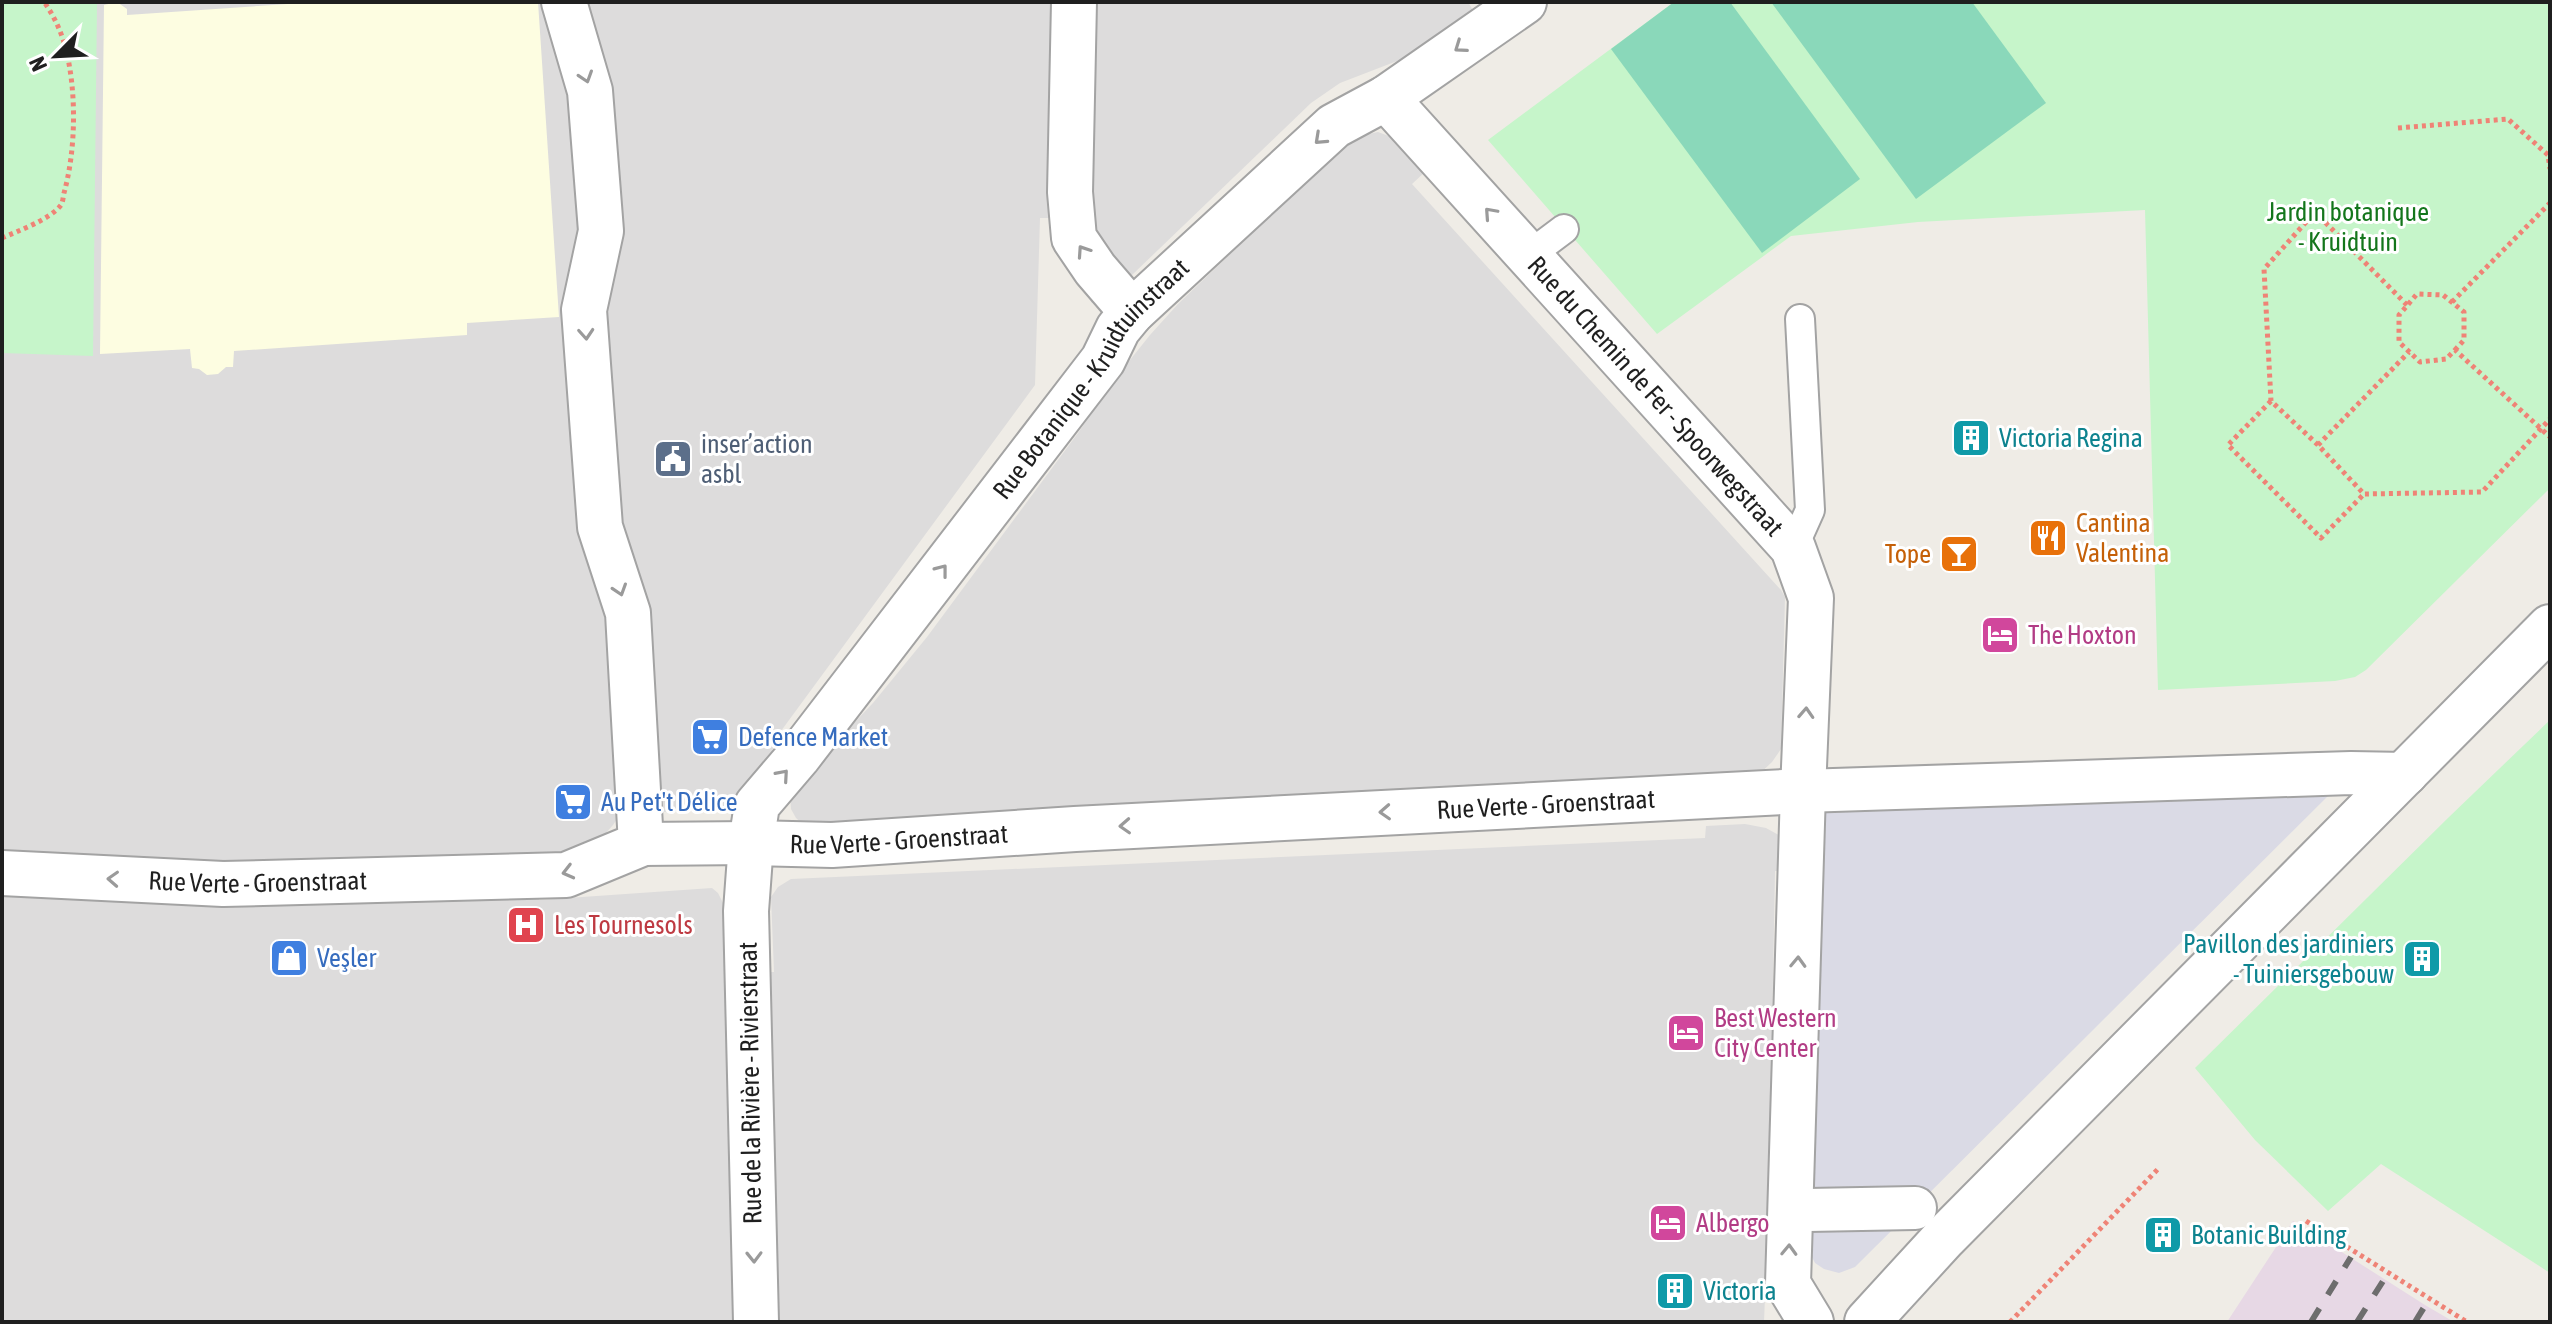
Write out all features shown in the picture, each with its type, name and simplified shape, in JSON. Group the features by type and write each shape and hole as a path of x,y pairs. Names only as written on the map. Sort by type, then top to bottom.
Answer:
{"street":[{"path":"564,2 590,91 601,231 584,310 600,527 628,613 641,844"},
{"path":"1074,2 1070,192 1074,238 1095,269 1132,312"},
{"name":"Rue Botanique - Kruidtuinstraat","path":"751,843 757,805 798,757 1103,360 1118,329 1132,312 1334,126 1386,98 1524,2"},
{"name":"Rue du Chemin de Fer - Spoorwegstraat","path":"1386,98 1793,548 1811,598 1788,1284 1811,1322"},
{"path":"1867,1322 1998,1183 2550,627"},
{"path":"1803,791 2304,774 2406,774"},
{"name":"Rue Verte - Groenstraat","path":"2,873 223,884 566,875 641,844 832,845 1106,827 1803,791"},
{"name":"Rue de la Rivière - Rivierstraat","path":"751,843 746,911 756,1322"},
{"path":"1808,1210 1915,1208"}],"lane":[{"path":"1528,256 1564,229"},
{"path":"1793,548 1810,510 1800,319"}],"path":[{"path":"2,238 41,220 61,205 71,168 73,124 70,75 65,45 44,2"},
{"path":"2398,128 2508,119 2548,155 2550,169"},
{"path":"2452,302 2550,203"},
{"path":"2364,494 2271,401 2264,269 2315,212 2407,305"},
{"path":"2417,294 2443,295 2464,312 2464,340 2446,359 2420,362 2399,342 2399,315 2407,305 2417,294"},
{"path":"2455,350 2550,437"},
{"path":"2318,445 2409,352"},
{"path":"2271,401 2228,445 2321,538 2364,494 2482,492 2550,419"},
{"path":"2010,1322 2158,1169"},
{"path":"2306,1221 2467,1322"}],"shaded area":[{"path":"2,2 1468,2 1474,12 1436,46 1340,83 1311,103 1099,304 1092,303 1087,295 1089,218 1040,218 1035,385 781,731 750,798 731,807 662,812 623,810 590,851 536,860 539,900 712,888 718,893 733,923 734,972 774,972 771,897 778,887 791,879 1705,838 1706,826 1745,824 1766,828 1784,838 1795,871 1775,871 1764,1322 2,1322"},
{"path":"117,2 127,9 127,15 317,2 538,2 559,317 467,323 467,335 234,351 233,367 207,375 192,368 190,349 100,354 104,5"},
{"path":"1378,132 1394,138 1426,171 1412,184 1781,590 1785,597 1781,749 1772,762 1751,782 805,826 791,809 790,795 802,778 873,703 927,637 1150,335 1178,304 1345,144 1355,137"},
{"path":"2339,785 1855,1267 1839,1273 1815,1263 1810,1253 1826,809"},
{"path":"2293,1221 2425,1305 2454,1322 2227,1322"}],"green space":[{"path":"2,2 97,2 93,356 2,353"},
{"name":"Jardin botanique - Kruidtuin","path":"1674,2 2550,2 2550,488 2366,670 2355,677 2335,681 2158,690 2145,210 1918,222 1791,236 1657,334 1488,140"},
{"path":"1674,2 1730,2 1860,179 1762,253 1611,49"},
{"path":"1771,2 1972,2 2046,103 1916,199"},
{"path":"2550,720 2550,1273 2381,1164 2328,1211 2255,1140 2195,1068"}],"railway":[{"path":"2311,1322 2351,1257"},
{"path":"2357,1322 2385,1278"},
{"path":"2415,1322 2426,1304"}],"place":[{"name":"Victoria Regina","path":"1971,438"},
{"name":"inser’action asbl","path":"673,459"},
{"name":"Cantina Valentina","path":"2048,538"},
{"name":"Tope","path":"1959,554"},
{"name":"The Hoxton","path":"2000,635"},
{"name":"Defence Market","path":"710,737"},
{"name":"Au Pet't Délice","path":"573,802"},
{"name":"Les Tournesols","path":"526,925"},
{"name":"Veşler","path":"289,958"},
{"name":"Pavillon des jardiniers - Tuiniersgebouw","path":"2422,959"},
{"name":"Best Western City Center","path":"1686,1033"},
{"name":"Albergo","path":"1668,1223"},
{"name":"Botanic Building","path":"2163,1235"},
{"name":"Victoria","path":"1675,1291"}]}
